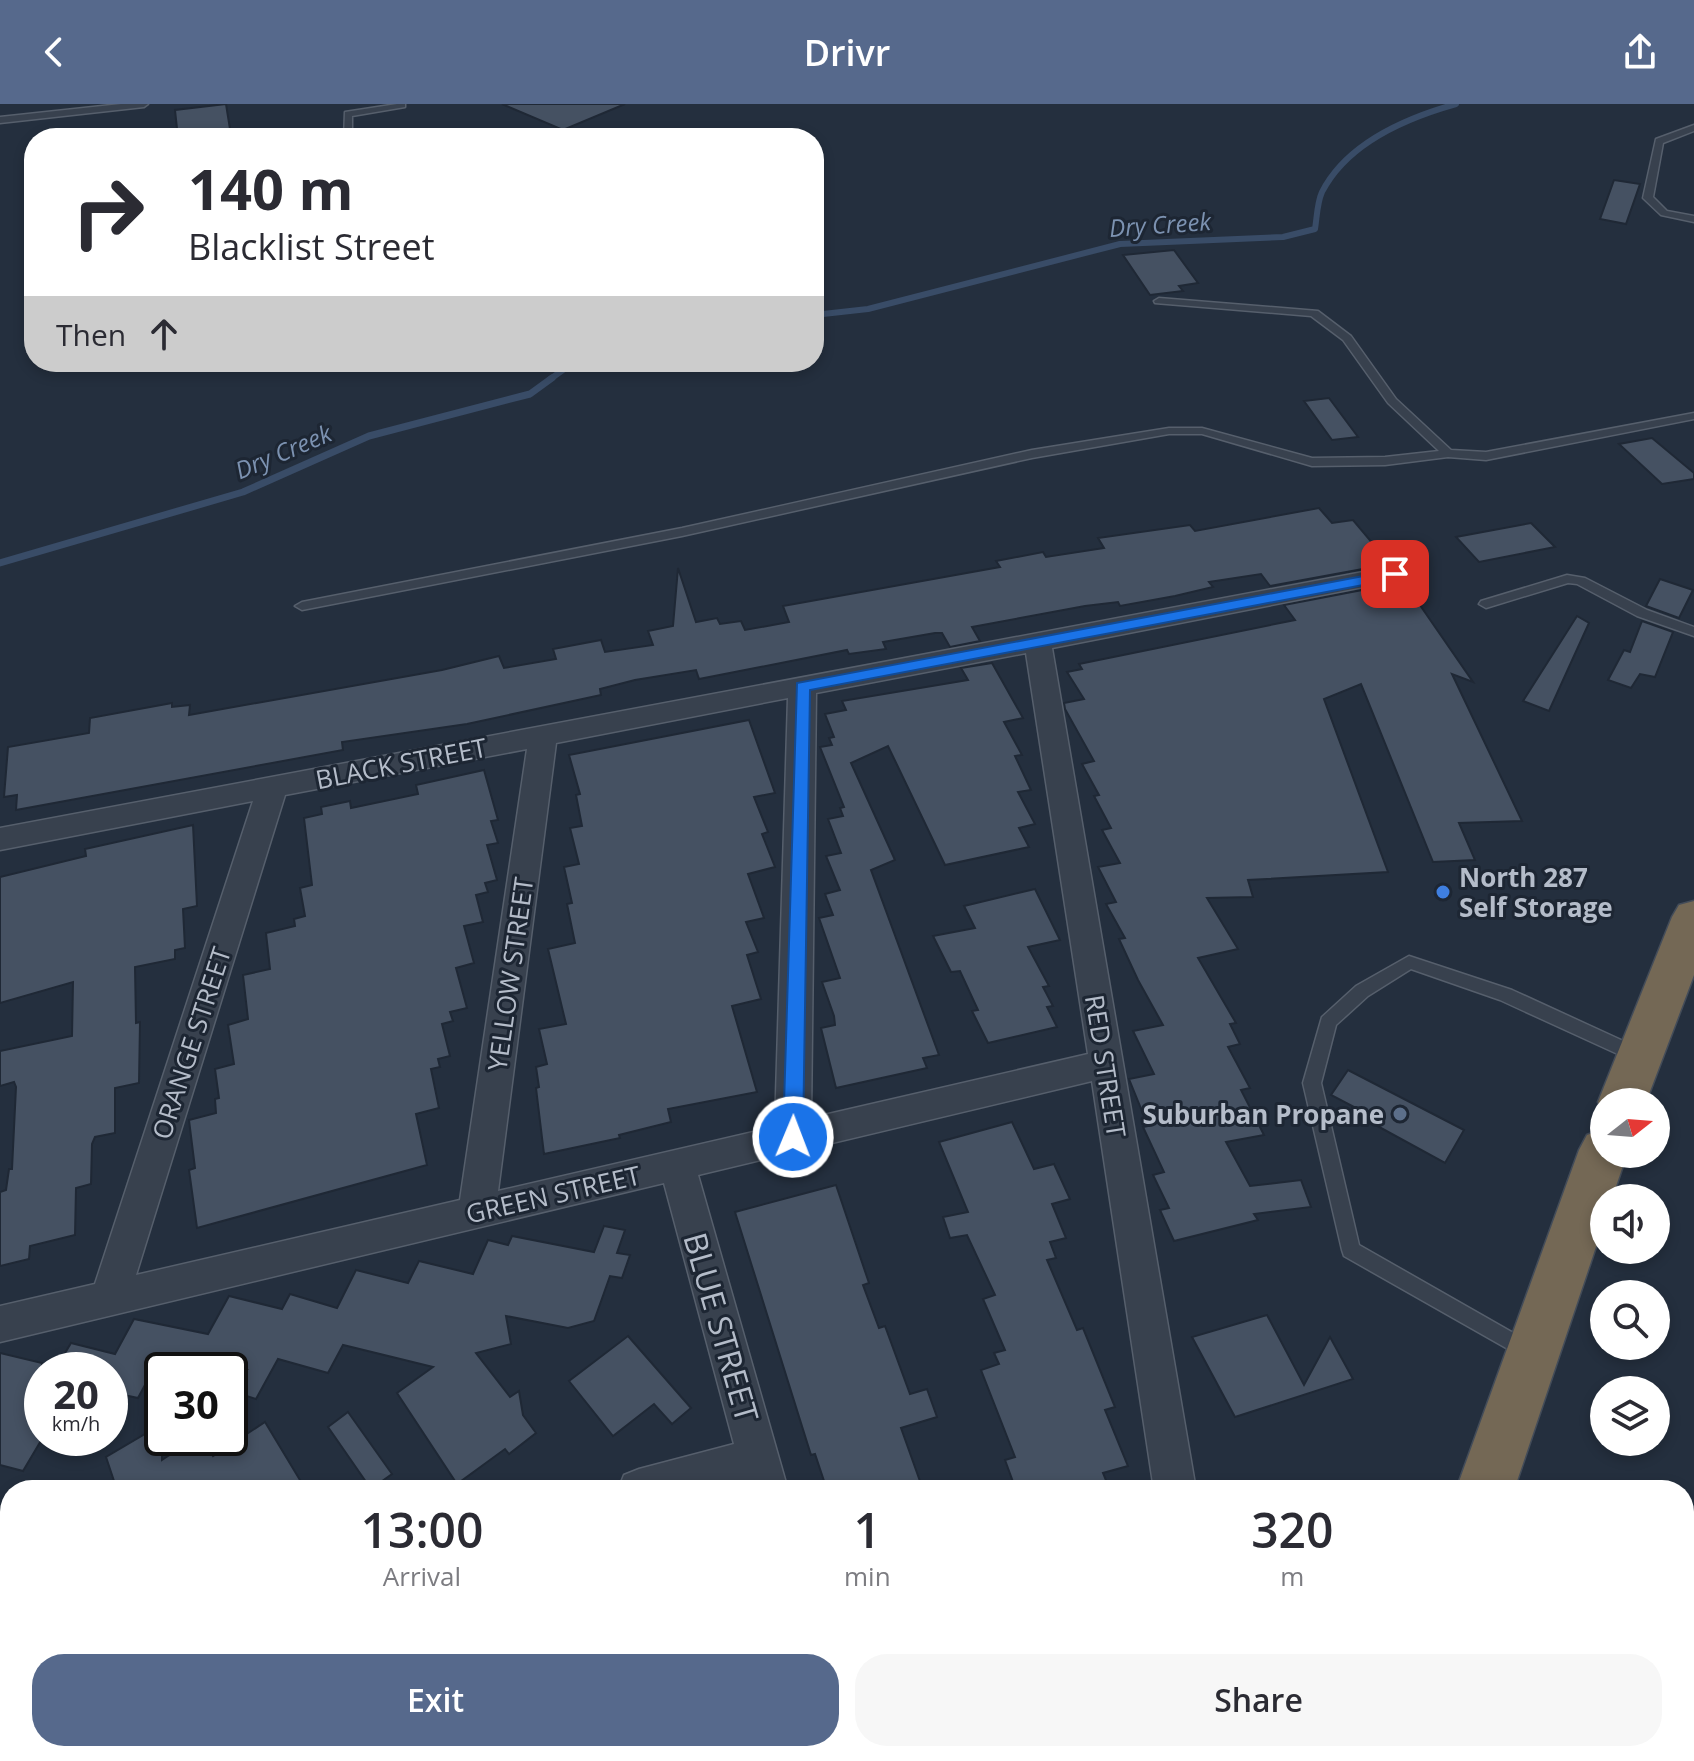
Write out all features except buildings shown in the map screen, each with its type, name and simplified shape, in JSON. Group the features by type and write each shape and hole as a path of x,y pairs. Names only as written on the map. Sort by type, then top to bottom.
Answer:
{"highway":[{"path":"1627,1088 1694,917"},
{"path":"1489,1480 1598,1168"}],"street":[{"name":"BLACK STREET","path":"0,839 1395,574"},
{"name":"RED STREET","path":"1038,642 1173,1480"},
{"path":"793,1137 802,687"},
{"name":"YELLOW STREET","path":"477,1212 543,736"},
{"name":"ORANGE STREET","path":"110,1298 272,788"},
{"name":"GREEN STREET","path":"0,1324 1106,1064"},
{"name":"BLUE STREET","path":"677,1165 763,1474"},
{"path":"716,1480 763,1474"}],"lane":[{"path":"0,120 144,104"},
{"path":"348,128 348,114 401,107 401,104"},
{"path":"1694,128 1659,141 1648,198 1664,213 1694,219"},
{"path":"1159,301 1314,313 1347,338 1392,401 1448,453"},
{"path":"302,606 682,532 1032,454 1169,431 1202,431 1312,462 1385,461 1448,453 1486,456 1694,416"},
{"path":"1486,604 1567,579 1580,581 1642,613 1694,632"},
{"path":"1534,1354 1351,1250 1312,1083 1328,1022 1362,991 1409,962 1506,995 1640,1056"}],"waterway":[{"name":"Dry Creek","path":"824,314 868,309 1120,244 1283,237 1315,229 1322,192 1346,160 1362,146 1398,125 1456,104"},
{"name":"Dry Creek","path":"549,380 560,372"},
{"name":"Dry Creek","path":"0,563 243,492 369,436 530,394 552,378"}],"place":[{"name":"North 287 Self Storage","path":"1443,892"},
{"name":"Suburban Propane","path":"1400,1114"}],"route":[{"path":"793,1137 802,687 1395,574"}]}
